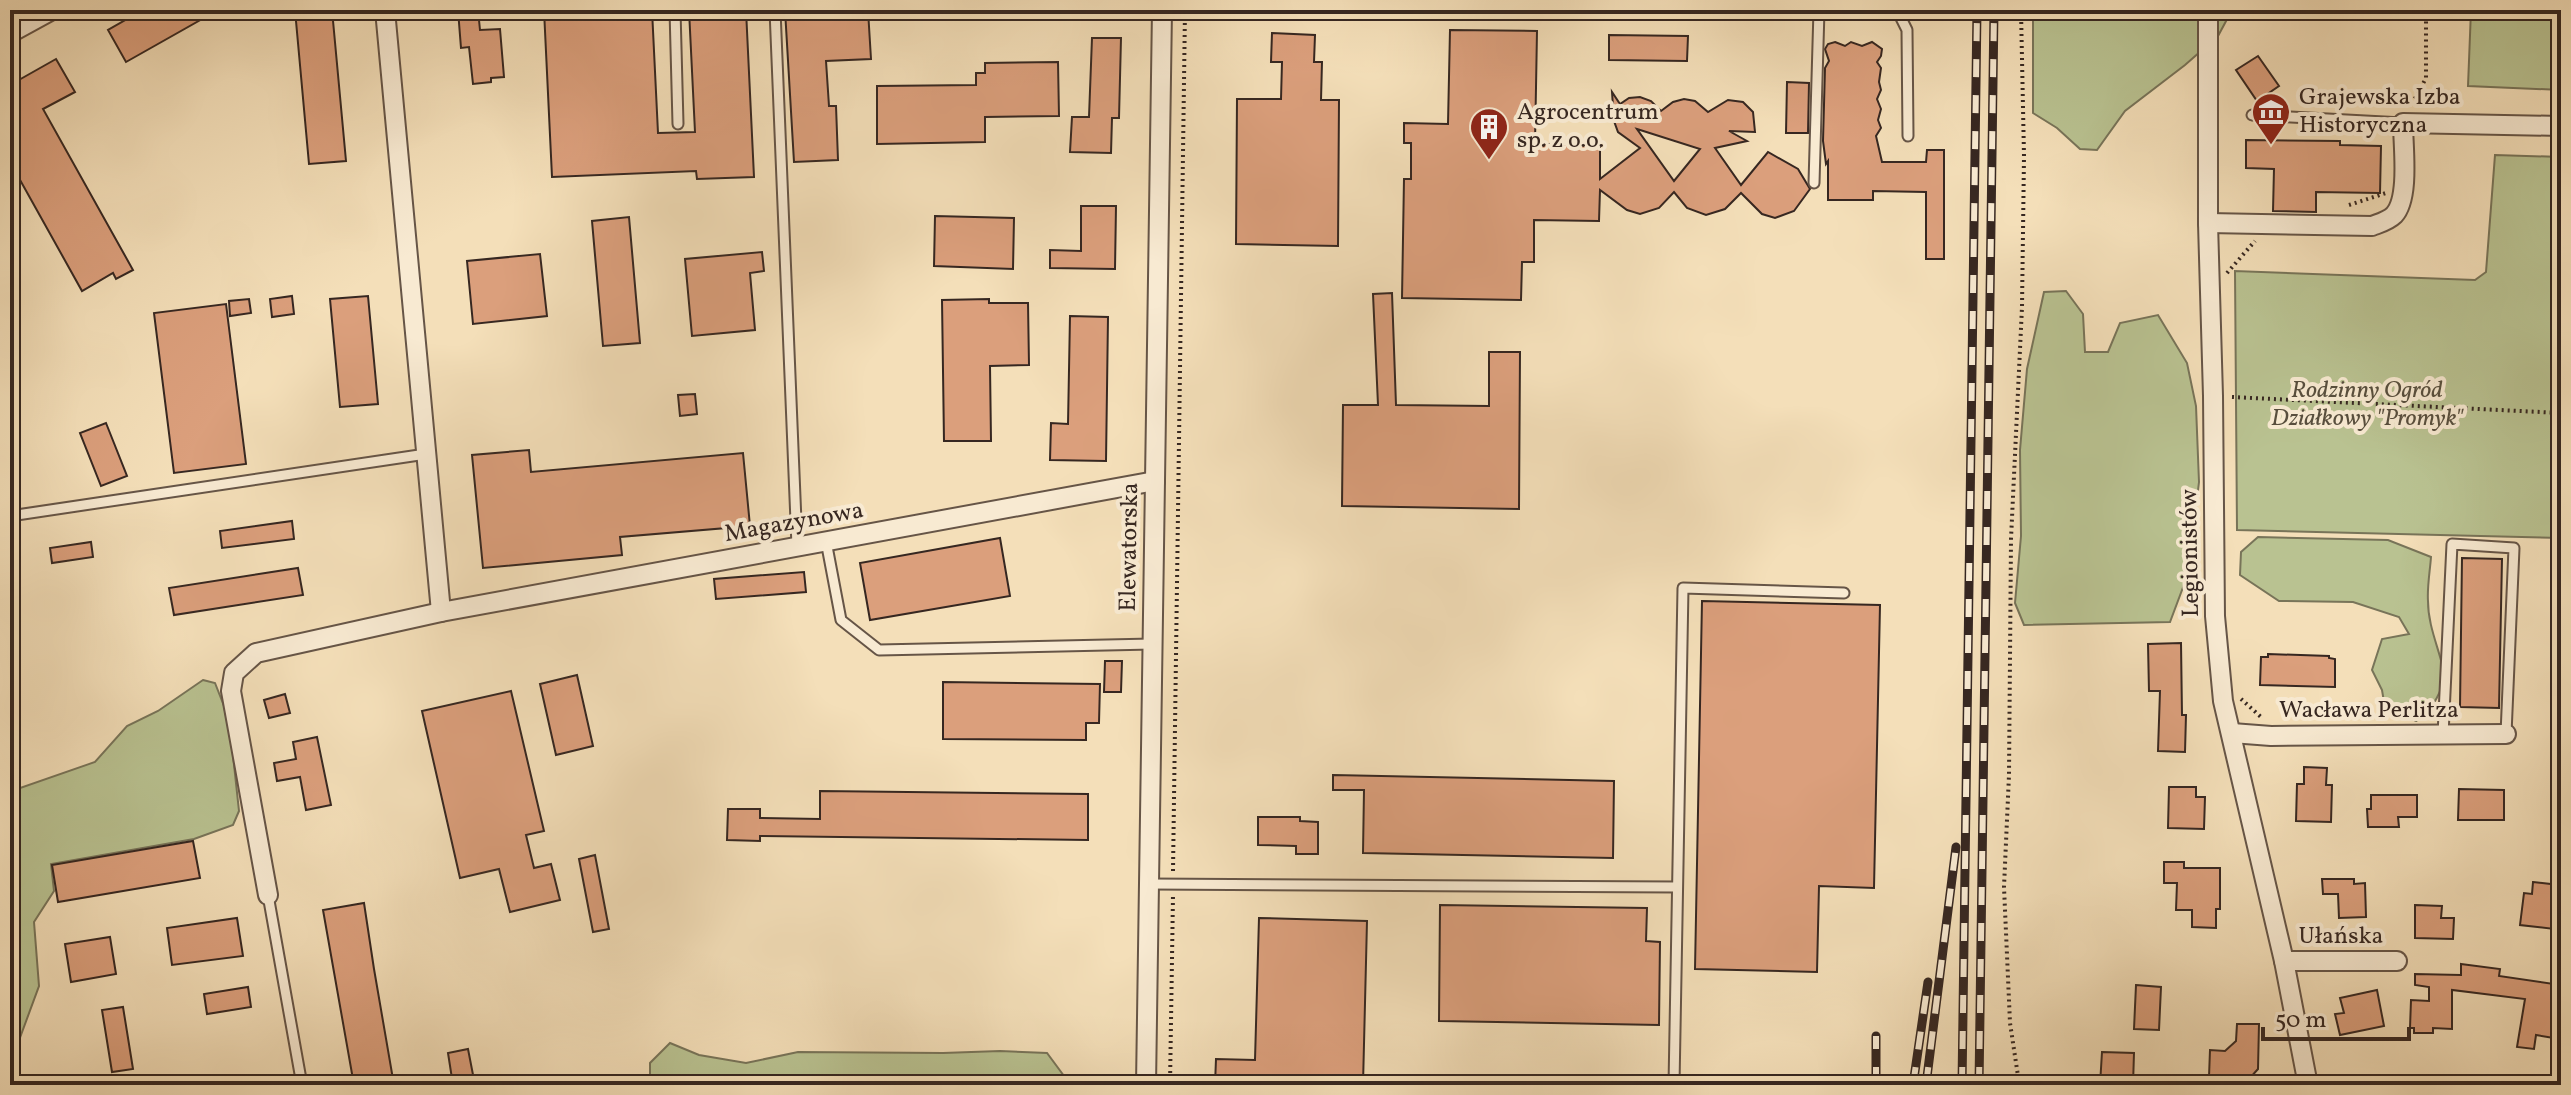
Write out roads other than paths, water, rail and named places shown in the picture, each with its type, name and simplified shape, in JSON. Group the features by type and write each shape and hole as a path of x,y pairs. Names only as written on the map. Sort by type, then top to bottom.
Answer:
{"street":[{"path":"10,33 52,10"},
{"path":"385,10 441,612"},
{"name":"Elewatorska","path":"1146,1085 1162,10"},
{"name":"Legionistów","path":"2208,10 2208,223 2215,616 2223,701 2284,961 2308,1085"},
{"path":"2208,223 2372,226 2393,217 2400,207 2404,187 2403,123 2561,126"},
{"name":"Magazynowa","path":"268,895 231,691 234,673 256,653 441,612 1155,481"},
{"name":"Wacława Perlitza","path":"2232,733 2271,736 2506,734"},
{"name":"Ułańska","path":"2284,961 2397,961"}],"lane":[{"path":"675,10 678,124"},
{"path":"775,10 797,546"},
{"path":"1814,183 1819,10"},
{"path":"1897,10 1907,30 1908,136"},
{"path":"2252,115 2403,123"},
{"path":"10,516 426,454"},
{"path":"826,541 841,620 879,650 1152,644"},
{"path":"2443,735 2452,544 2514,548 2506,734"},
{"path":"1674,1085 1683,588 1844,593"},
{"path":"1149,884 1677,887"},
{"path":"268,895 302,1085"}],"railway":[{"path":"1962,1085 1977,10"},
{"path":"1979,1085 1994,10"},
{"path":"1926,1085 1956,847"},
{"path":"1913,1085 1928,982"},
{"path":"1876,1036 1876,1085"}],"place":[{"name":"Grajewska Izba Historyczna","path":"2271,146"},
{"name":"Agrocentrum sp. z o.o.","path":"1489,161"}],"park label":[{"name":"Rodzinny Ogród Działkowy \"Promyk\"","path":"2367,405"}]}
